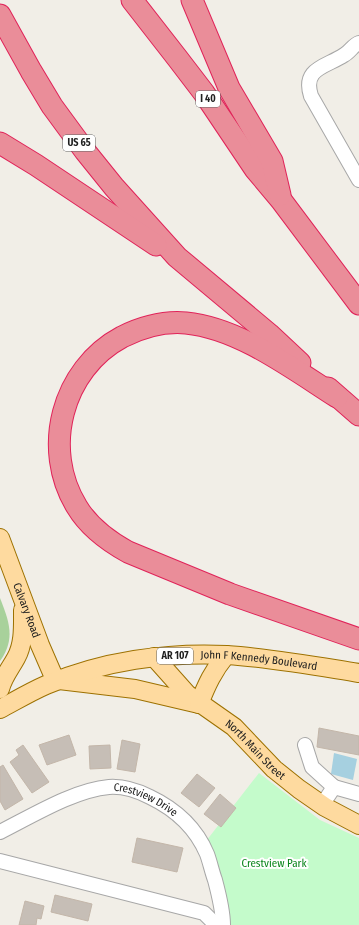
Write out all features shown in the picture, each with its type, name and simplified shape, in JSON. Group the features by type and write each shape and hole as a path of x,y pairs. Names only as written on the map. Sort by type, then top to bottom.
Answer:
{"highway":[{"name":"I 40","path":"132,0 200,88 255,169 281,200 359,304"},
{"path":"192,0 229,88 272,161 281,200"},
{"name":"US 65","path":"0,15 34,77 52,106 114,187 177,257"},
{"path":"0,143 177,257 269,334 337,397 359,415"},
{"path":"337,397 263,351 222,331 186,323 167,323 145,328 115,341 100,352 85,367 65,402 58,445 60,462 65,481 76,506 97,531 113,544 128,552 230,594 359,639"}],"main road":[{"name":"Calvary Road","path":"0,538 53,675 59,680"},
{"path":"0,689 2,681 17,657 23,633 22,597"},
{"path":"199,704 208,681 216,667 226,655"},
{"name":"John F Kennedy Boulevard","path":"0,709 46,685 59,680 120,662 154,657 226,655 359,673"},
{"path":"154,657 178,684 199,704"},
{"path":"59,680 135,689 199,704"},
{"name":"North Main Street","path":"199,704 234,727 274,769 299,789 322,805 359,825"}],"street":[{"path":"359,43 345,55 315,70 309,79 308,88 311,96 359,180"},
{"path":"305,745 312,767 334,786 359,794"},
{"path":"322,805 334,786"},
{"name":"Crestview Drive","path":"0,832 64,800 89,791 110,787 124,788 139,792 163,804 179,816 195,832 208,855 219,896 224,925"},
{"path":"0,861 204,913 216,925"}],"green space":[{"path":"0,598 8,622 9,637 5,653 0,661"},
{"name":"Crestview Park","path":"259,773 320,820 359,838 359,925 223,925 203,845"}],"water":[{"path":"334,753 357,759 353,780 331,774"}],"building":[{"path":"319,728 359,736 359,755 317,747"},
{"path":"69,735 76,755 47,765 39,745"},
{"path":"122,740 140,744 135,772 117,769"},
{"path":"23,745 49,782 32,793 10,762 19,755 16,750"},
{"path":"110,745 111,768 90,769 89,746"},
{"path":"3,765 23,799 5,810 0,801 0,767"},
{"path":"197,774 215,788 199,807 181,793"},
{"path":"220,794 236,808 221,827 204,814"},
{"path":"137,838 183,848 177,872 132,862"},
{"path":"55,895 92,904 88,921 51,912"},
{"path":"25,901 44,906 41,919 37,918 36,925 19,925"}]}
